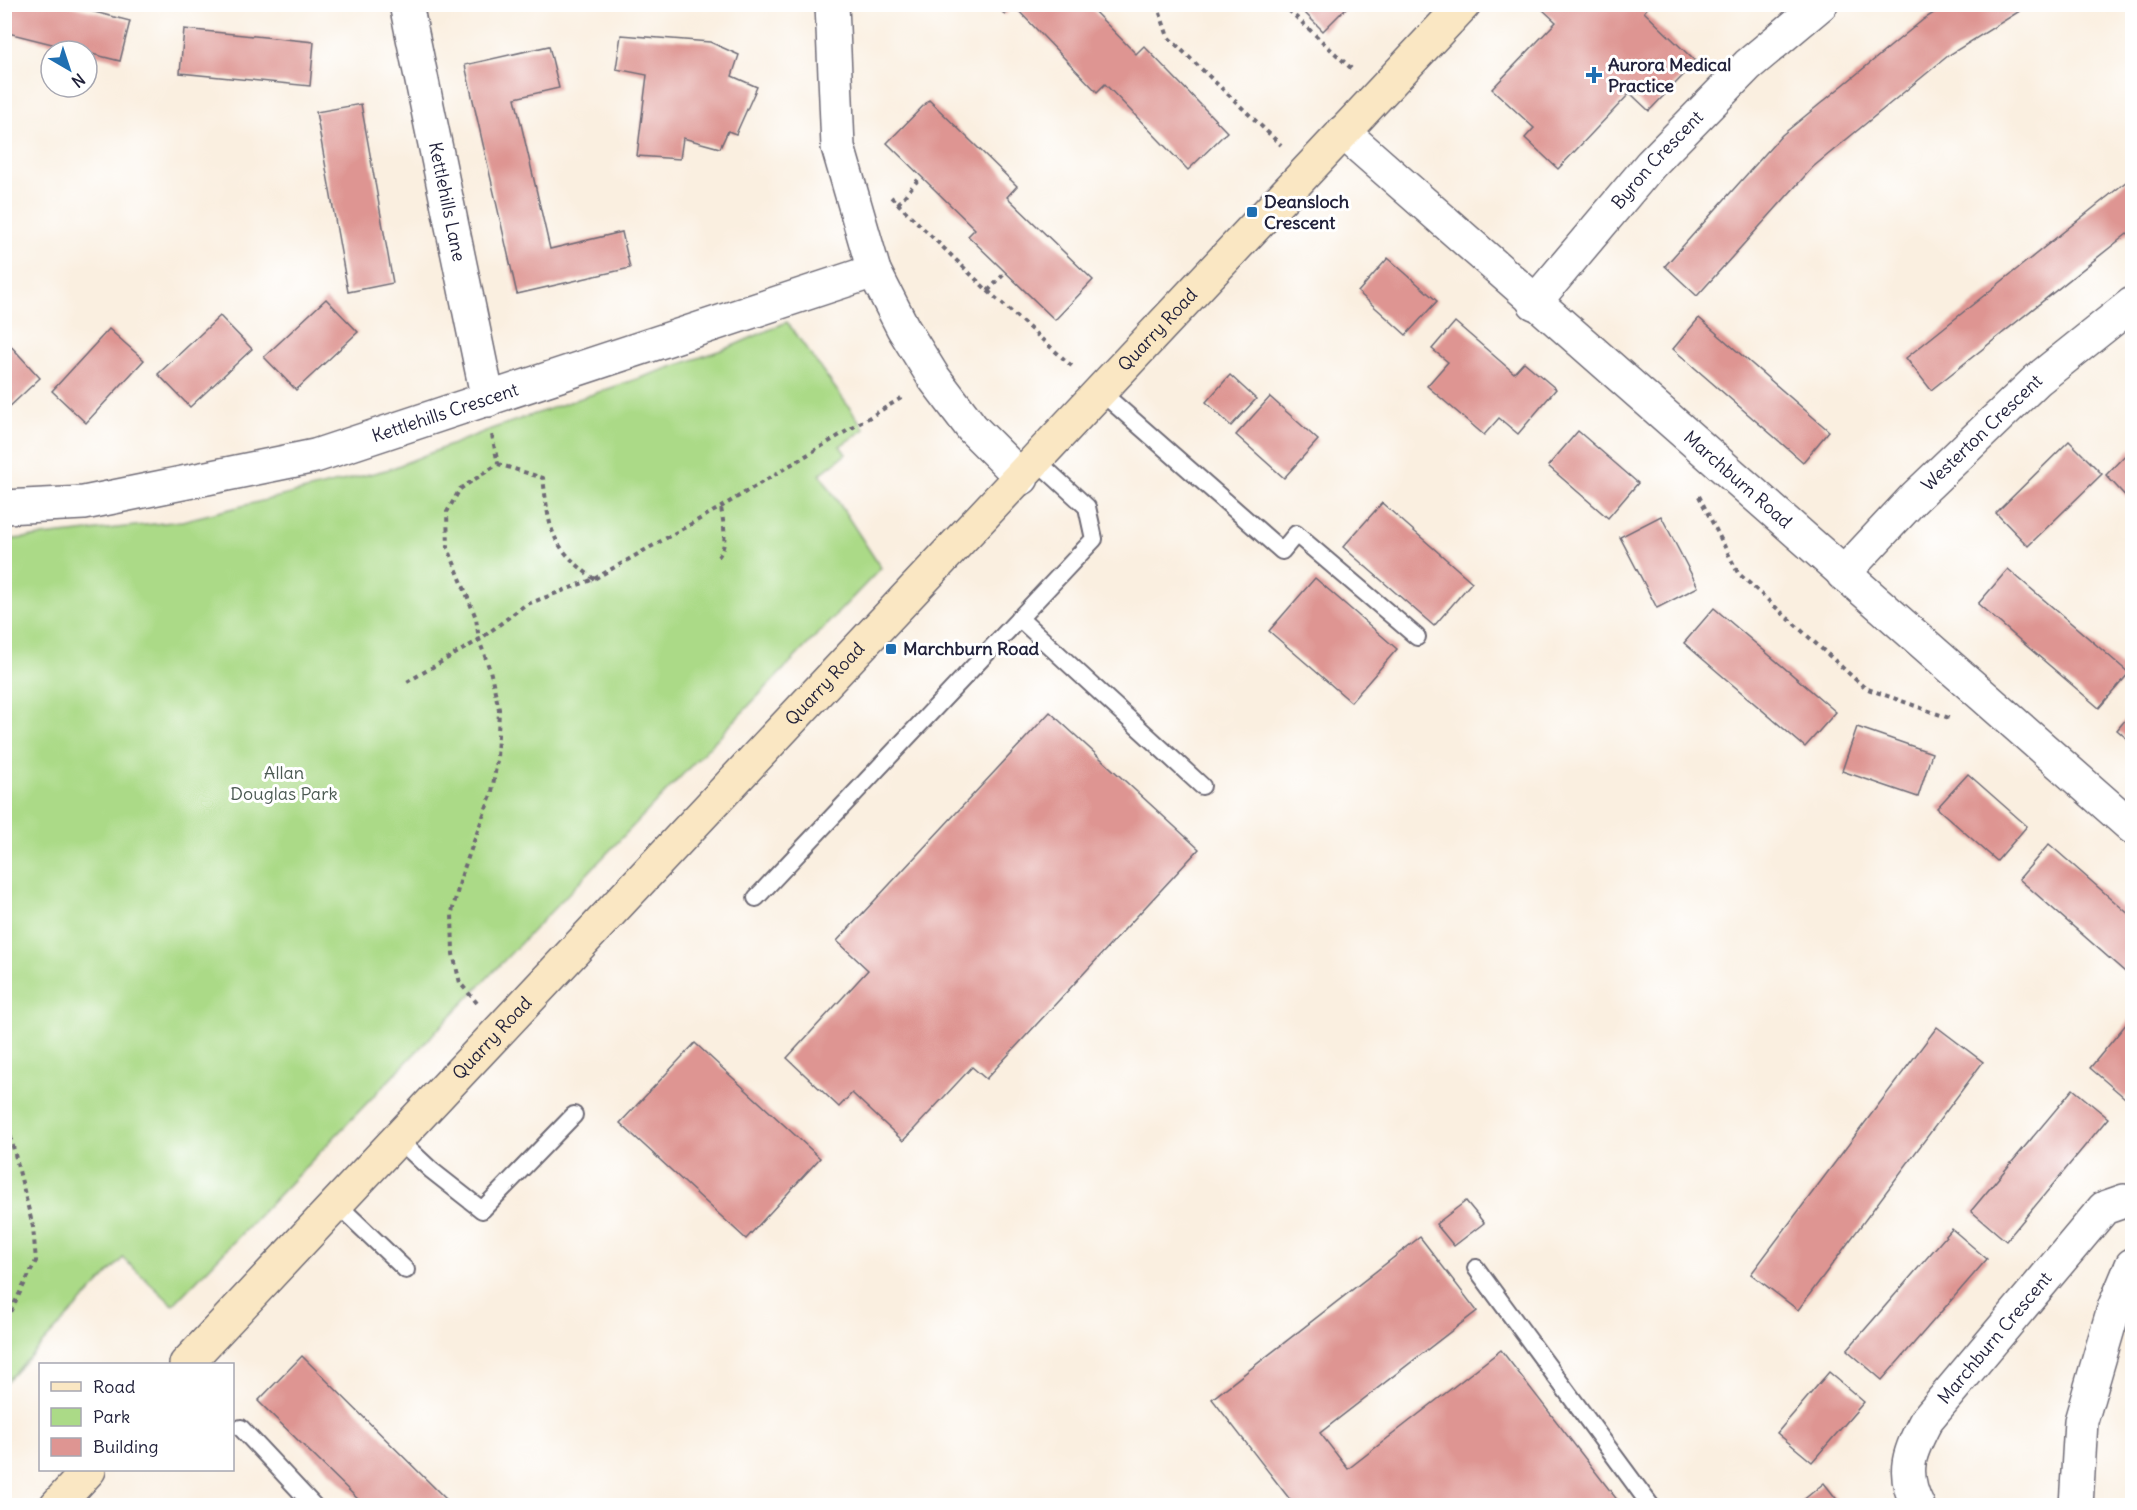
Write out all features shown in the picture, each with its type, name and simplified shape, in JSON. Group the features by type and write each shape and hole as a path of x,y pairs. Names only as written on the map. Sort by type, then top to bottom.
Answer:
{"street":[{"name":"Kettlehills Lane","path":"406,4 488,400"},
{"path":"832,4 838,147 874,271 903,328 934,378 972,428 1029,469"},
{"name":"Quarry Road","path":"188,1363 504,1029 1464,4"},
{"name":"Byron Crescent","path":"1534,303 1651,164 1748,65 1821,4"},
{"name":"Marchburn Road","path":"1343,132 1534,303 2133,827"},
{"name":"Kettlehills Crescent","path":"4,507 84,503 315,456 874,271"},
{"name":"Westerton Crescent","path":"1843,574 1914,498 2037,380 2133,304"},
{"name":"Marchburn Crescent","path":"1918,1506 1908,1487 1910,1451 1927,1419 2104,1208 2124,1201 2133,1203"},
{"path":"2076,1506 2081,1421 2114,1308 2133,1265"},
{"path":"56,1506 88,1471"}],"lane":[{"path":"1101,392 1282,551 1296,534 1417,637"},
{"path":"756,898 1094,539 1087,507 1029,469"},
{"path":"1019,618 1202,786"},
{"path":"398,1139 431,1170 482,1210 574,1115"},
{"path":"337,1204 406,1270"},
{"path":"1476,1268 1651,1506"},
{"path":"241,1428 314,1506"}],"path":[{"path":"1157,4 1168,37 1308,171"},
{"path":"1282,4 1379,94"},
{"path":"898,204 921,176"},
{"path":"889,196 988,291 1101,392"},
{"path":"988,291 1006,272"},
{"path":"407,682 479,640 525,605 594,579 720,507 934,378"},
{"path":"1705,453 1687,472 1738,573 1865,688 1955,720 1981,694"},
{"path":"504,1029 460,984 453,954 452,912 462,874 492,792 497,760 499,710 490,670 479,640 476,618 448,548 447,512 460,489 498,464 543,478 549,524 556,545 572,562 594,579"},
{"path":"718,557 722,553 725,534 720,507"},
{"path":"4,1110 33,1227 36,1261 4,1324"}],"green space":[{"name":"Allan Douglas Park","path":"787,322 865,429 840,446 846,454 820,474 881,568 173,1305 123,1258 5,1383 5,540 182,521 390,469 491,429 730,347"}],"building":[{"path":"4,4 63,4 130,21 120,61 99,56 99,39 39,41 4,32"},
{"path":"995,4 1088,5 1136,54 1144,46 1227,132 1188,170 1105,84 1097,92 1014,6 1005,15"},
{"path":"1296,4 1350,4 1323,31"},
{"name":"Aurora Medical Practice","path":"1547,4 1651,4 1644,12 1696,62 1649,111 1630,93 1558,169 1525,138 1534,128 1492,89 1556,22 1543,10"},
{"path":"1948,4 2031,4 1949,55 1813,167 1697,296 1665,266 1782,135 1924,19"},
{"path":"184,29 314,42 310,86 180,73"},
{"path":"621,35 710,42 739,55 732,76 757,87 736,134 728,131 720,148 683,138 680,159 637,156 647,75 616,69"},
{"path":"549,46 559,88 515,98 550,249 622,232 630,268 517,294 465,65"},
{"path":"929,100 1017,186 1007,197 1093,280 1055,320 968,236 975,229 887,143"},
{"path":"361,104 393,283 348,292 316,112"},
{"path":"2132,177 2132,230 1931,390 1906,358"},
{"path":"1388,258 1437,301 1406,335 1358,292"},
{"path":"326,299 358,332 296,390 264,357"},
{"path":"220,316 252,349 190,407 158,374"},
{"path":"1699,318 1829,431 1803,462 1673,349"},
{"path":"1455,322 1514,373 1524,362 1556,389 1518,434 1499,418 1484,435 1427,386 1448,362 1432,349"},
{"path":"109,329 144,360 86,423 52,391"},
{"path":"9,344 40,378 4,412 4,348"},
{"path":"1230,375 1256,399 1231,426 1206,402"},
{"path":"1270,397 1318,440 1284,478 1236,435"},
{"path":"1578,431 1638,483 1608,518 1548,466"},
{"path":"2069,441 2102,474 2028,546 1996,513"},
{"path":"2132,448 2132,503 2106,475"},
{"path":"1382,503 1472,582 1434,626 1343,547"},
{"path":"1661,516 1698,587 1657,608 1620,537"},
{"path":"2008,569 2129,673 2099,708 1978,604"},
{"path":"1315,578 1397,649 1351,702 1269,631"},
{"path":"1714,608 1836,712 1805,747 1684,643"},
{"path":"1050,712 1199,849 986,1079 972,1067 903,1141 852,1093 839,1107 787,1058 868,970 837,941"},
{"path":"2132,712 2132,743 2117,730"},
{"path":"1857,727 1932,753 1918,797 1842,771"},
{"path":"1968,774 2027,826 1997,861 1937,808"},
{"path":"2049,844 2132,917 2132,978 2019,879"},
{"path":"2132,1017 2132,1089 2125,1098 2090,1068"},
{"path":"1937,1027 1983,1062 1798,1310 1751,1274"},
{"path":"695,1043 820,1158 746,1239 620,1123"},
{"path":"2073,1089 2108,1118 2006,1241 1971,1211"},
{"path":"1466,1201 1484,1223 1454,1246 1436,1224"},
{"path":"1952,1229 1987,1259 1882,1380 1847,1350"},
{"path":"1420,1237 1477,1311 1320,1433 1348,1469 1501,1350 1622,1506 1439,1506 1436,1502 1432,1506 1295,1506 1212,1399"},
{"path":"302,1356 453,1506 365,1506 258,1401"},
{"path":"1829,1372 1864,1402 1812,1462 1777,1433"},
{"path":"1824,1483 1842,1506 1796,1506"}],"place":[{"name":"Aurora Medical Practice","path":"1594,75"},
{"name":"Deansloch Crescent","path":"1252,212"},
{"name":"Marchburn Road","path":"891,649"}]}
